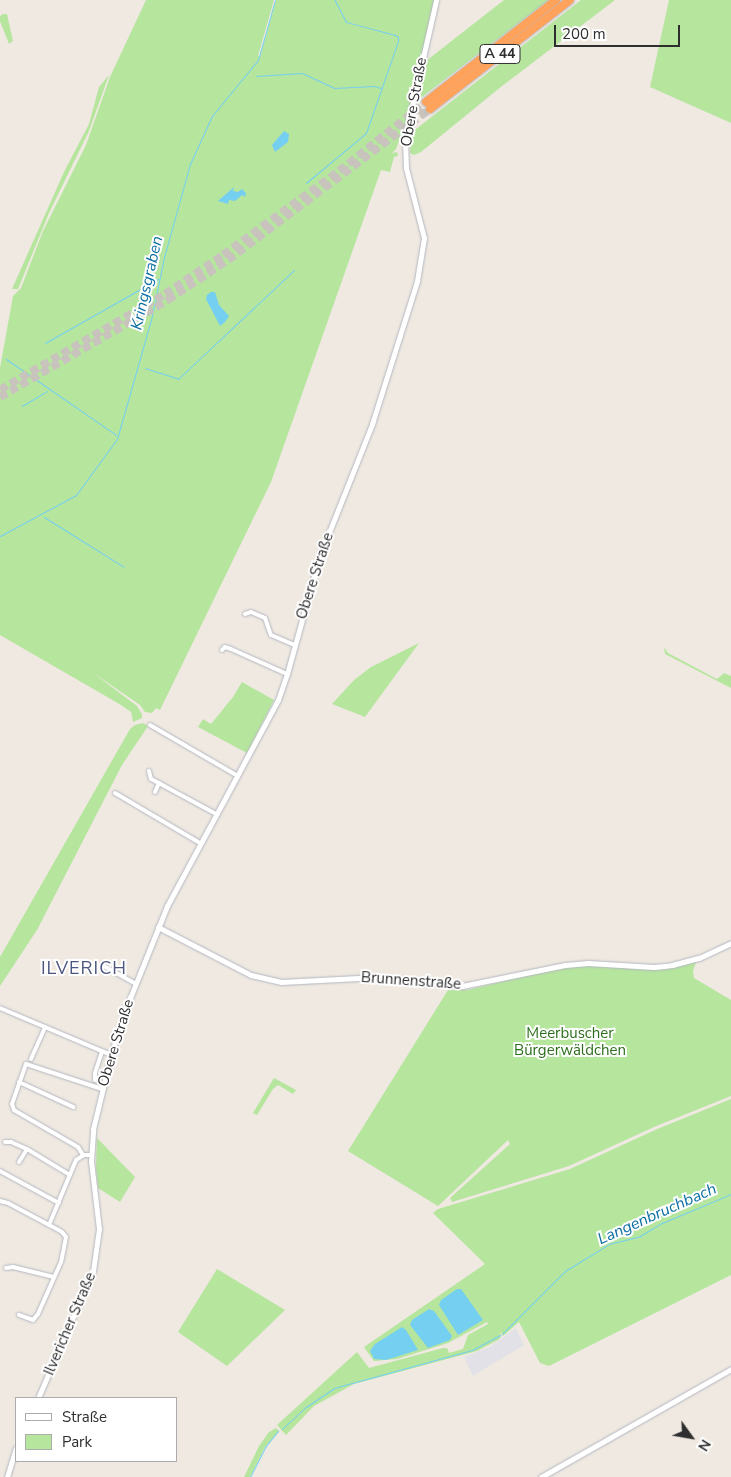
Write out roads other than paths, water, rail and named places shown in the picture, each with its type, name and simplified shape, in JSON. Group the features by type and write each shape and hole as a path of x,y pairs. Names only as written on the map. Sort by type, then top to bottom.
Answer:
{"highway":[{"name":"A 44","path":"556,0 428,106 570,0"}],"street":[{"name":"Obere Straße","path":"93,1129 111,1056 158,926 200,843 270,716 287,674 320,554 372,424 422,261 423,230 408,177 404,146 411,105 436,0"},
{"path":"246,614 250,612 265,618 271,634 295,645"},
{"path":"222,650 226,647 287,674"},
{"path":"150,725 238,776"},
{"path":"149,771 152,779 216,814"},
{"path":"155,792 159,783"},
{"path":"115,794 200,843"},
{"name":"Brunnenstraße","path":"158,926 245,972 259,978 281,982 378,977 462,986 565,965 588,963 654,967 672,965 699,958 731,943"},
{"path":"102,965 136,984"},
{"path":"0,1008 111,1056"},
{"path":"31,1059 45,1027"},
{"path":"94,1080 94,1073 102,1052"},
{"path":"83,1155 78,1146 14,1110 12,1104 26,1064 102,1089"},
{"path":"19,1082 73,1106"},
{"name":"Ilvericher Straße","path":"38,1397 93,1271 99,1229 91,1155 93,1129"},
{"path":"5,1142 12,1142 28,1149 70,1175"},
{"path":"19,1162 28,1149"},
{"path":"49,1225 76,1160 83,1155 91,1155"},
{"path":"0,1171 59,1203"},
{"path":"0,1201 8,1203 62,1232 66,1237 64,1250 54,1277 33,1320 19,1315"},
{"path":"6,1268 13,1267 54,1277"},
{"path":"541,1477 731,1369"},
{"path":"7,1477 15,1451"}],"water":[{"path":"284,131 289,134 288,142 275,152 272,145"},
{"path":"234,187 233,191 238,192 242,189 246,193 245,197 242,195 235,201 229,200 228,204 218,201"},
{"path":"215,292 219,305 229,316 220,326 206,299 207,295"},
{"path":"457,1289 461,1289 483,1320 458,1335 439,1305 441,1300"},
{"path":"429,1309 434,1311 452,1336 450,1340 428,1348 410,1325 412,1320"},
{"path":"402,1327 406,1330 418,1350 386,1360 374,1359 370,1351 375,1344"}],"waterway":[{"name":"Kringsgraben","path":"0,536 76,495 117,439 151,320 164,257 190,164 212,116 258,60 275,0"},
{"path":"306,183 366,133 398,41 398,37 395,35 346,22 335,0"},
{"path":"256,76 302,73 334,88 374,86 381,88"},
{"path":"145,368 178,379 294,270"},
{"path":"45,343 158,279"},
{"path":"6,359 116,435"},
{"path":"22,406 47,391"},
{"path":"44,517 124,567"},
{"name":"Langenbruchbach","path":"502,1334 565,1271 609,1244 640,1236 662,1223 731,1194"},
{"name":"Langenbruchbach","path":"282,1429 306,1407 334,1388 472,1350 500,1335"},
{"name":"Langenbruchbach","path":"250,1477 265,1447 278,1431"}],"tunnel":[{"path":"0,390 165,294 223,255 339,171 426,102"},
{"path":"0,397 168,300 228,260 430,109"}],"district":[{"name":"ILVERICH","path":"84,968"}],"park label":[{"name":"Meerbuscher Bürgerwäldchen","path":"570,1042"}]}
